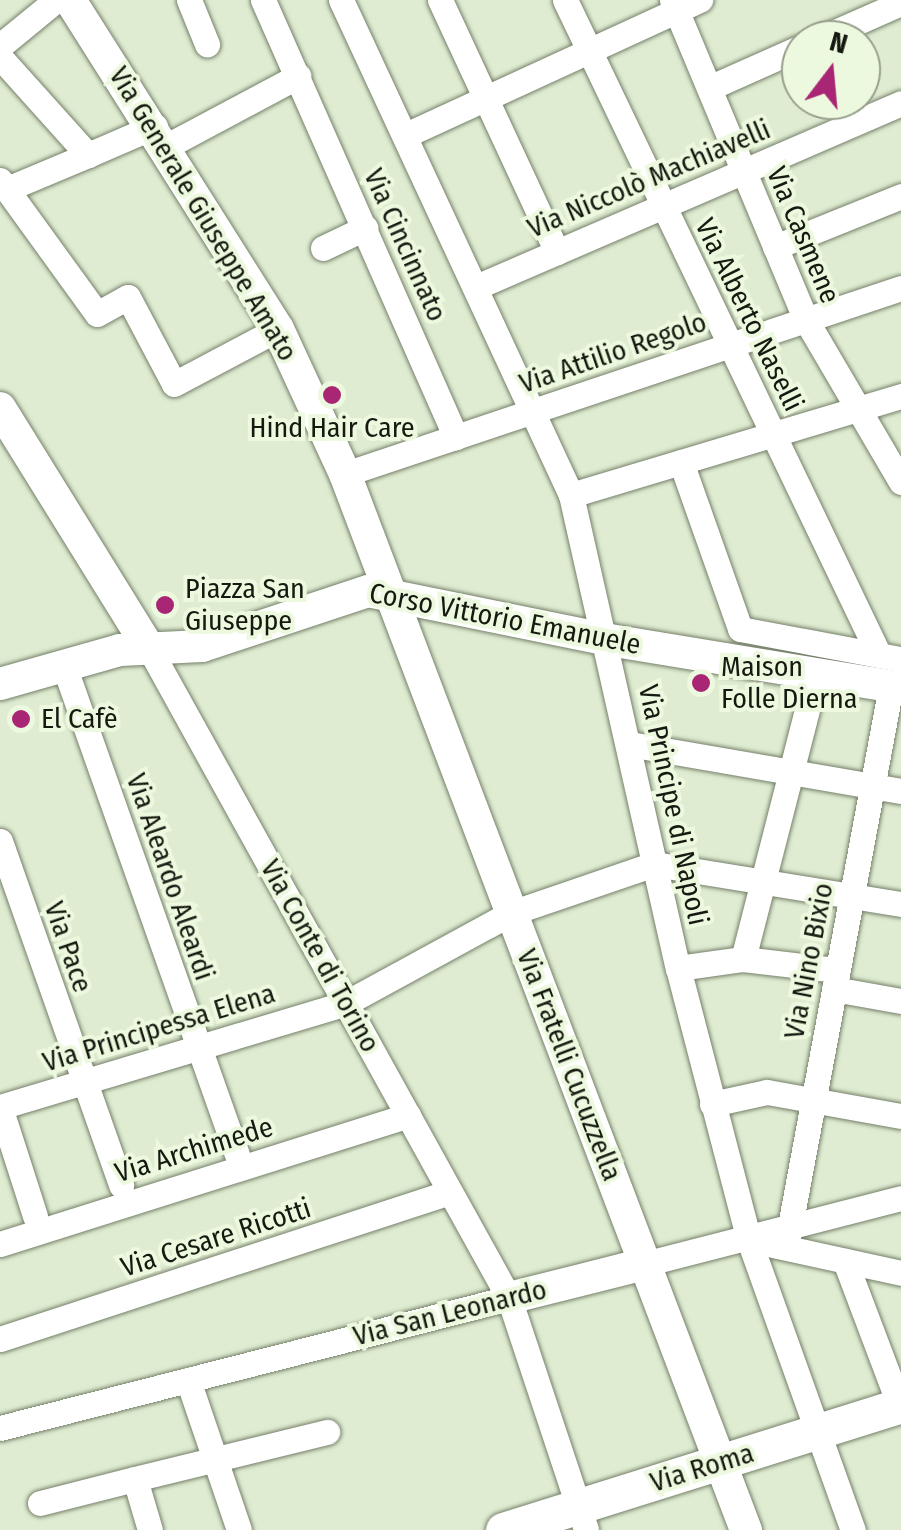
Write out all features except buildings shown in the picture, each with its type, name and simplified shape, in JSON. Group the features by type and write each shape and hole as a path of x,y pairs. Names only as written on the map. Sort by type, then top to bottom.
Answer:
{"main road":[{"name":"Via Roma","path":"504,1530 582,1518 719,1462 900,1406"}],"street":[{"path":"0,46 56,0"},
{"name":"Via Generale Giuseppe Amato","path":"70,0 161,136 278,329 345,474 393,600"},
{"path":"189,0 207,44"},
{"name":"Via Cincinnato","path":"263,0 456,437"},
{"name":"Via Principe di Napoli","path":"341,0 571,495 609,640 678,968 749,1240 853,1530"},
{"path":"440,0 556,252"},
{"name":"Via Alberto Naselli","path":"564,0 773,435 893,672"},
{"path":"862,20 901,3"},
{"path":"406,135 683,4"},
{"name":"Via Casmene","path":"683,4 709,88 806,320 898,472"},
{"path":"709,88 781,56"},
{"path":"0,57 88,155"},
{"path":"278,329 174,384 128,297 97,314 4,185 88,155 161,136 298,76"},
{"name":"Via Niccolò Machiavelli","path":"476,287 901,103"},
{"path":"775,246 901,196"},
{"path":"323,248 365,228"},
{"name":"Via Attilio Regolo","path":"345,474 901,288"},
{"path":"571,495 901,396"},
{"name":"Via Conte di Torino","path":"0,408 149,648 509,1298 582,1518"},
{"path":"680,462 740,629 893,672"},
{"name":"Corso Vittorio Emanuele","path":"0,684 63,663 149,648 202,646 350,592 816,674 893,672"},
{"name":"Via Fratelli Cucuzzella","path":"393,600 746,1530"},
{"name":"Via Aleardo Aleardi","path":"63,663 241,1166"},
{"name":"Via Nino Bixio","path":"787,1238 893,672"},
{"path":"744,959 816,674"},
{"path":"629,744 901,792"},
{"name":"Via Pace","path":"0,841 121,1185"},
{"name":"Via Principessa Elena","path":"0,1107 346,1003 511,913 654,864 901,904"},
{"path":"678,968 744,959 836,980 901,1001"},
{"path":"712,1104 767,1092 901,1116"},
{"path":"0,1107 35,1216"},
{"name":"Via Archimede","path":"0,1244 408,1115"},
{"name":"Via Cesare Ricotti","path":"0,1340 450,1192"},
{"name":"Via San Leonardo","path":"0,1428 644,1264 749,1240 787,1238 901,1198"},
{"path":"787,1238 845,1260 901,1272"},
{"path":"845,1260 900,1406"},
{"path":"188,1380 239,1530"},
{"path":"40,1502 327,1432"},
{"path":"135,1479 150,1530"}],"place":[{"name":"Hind Hair Care","path":"332,395"},
{"name":"Piazza San Giuseppe","path":"165,605"},
{"name":"Maison Folle Dierna","path":"701,683"},
{"name":"El Cafè","path":"21,719"}]}
